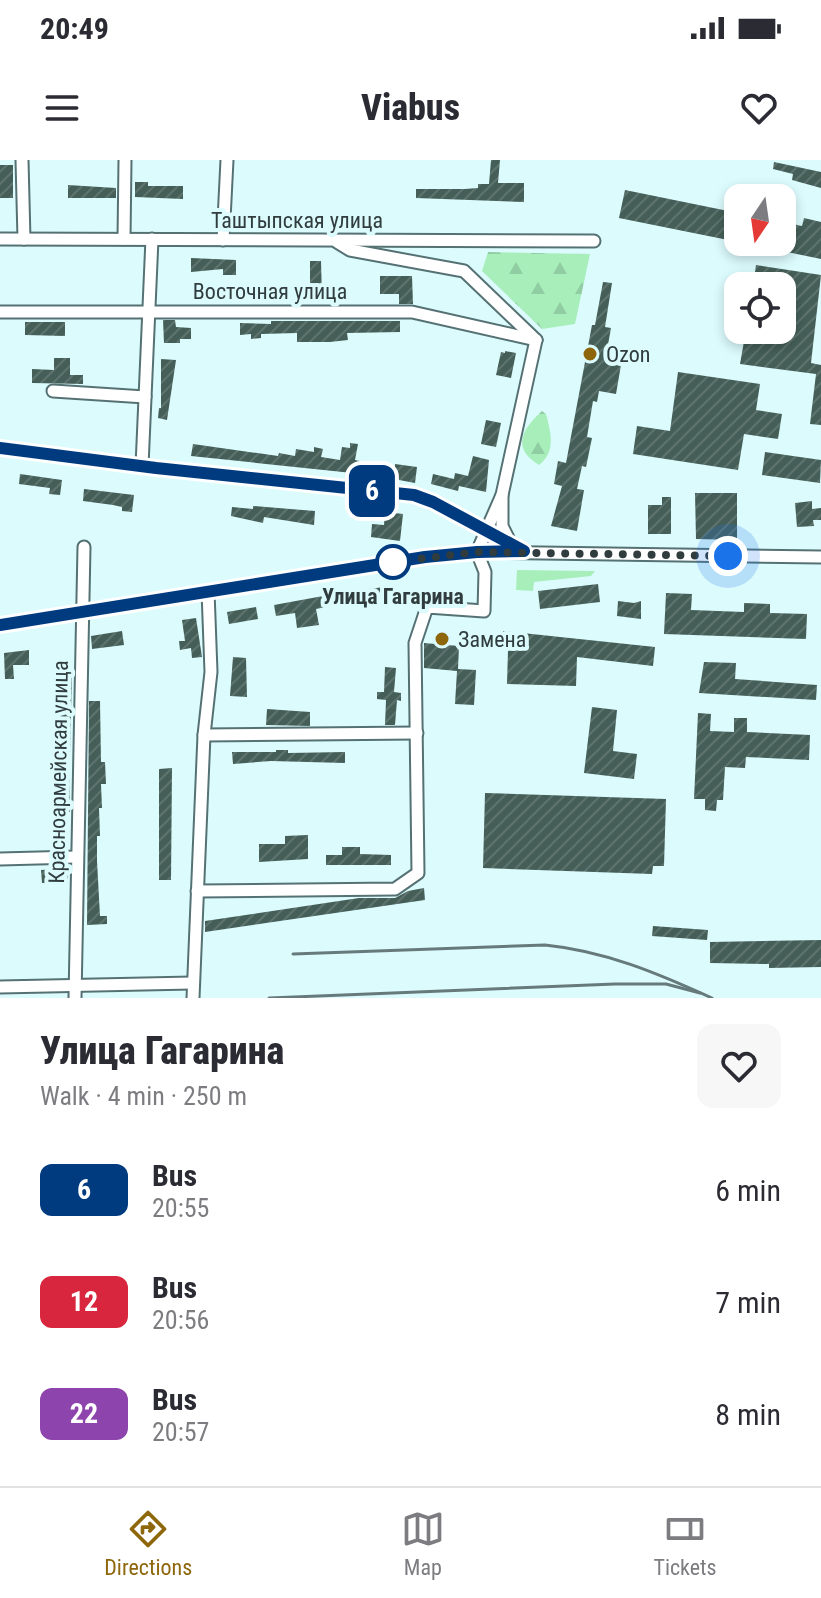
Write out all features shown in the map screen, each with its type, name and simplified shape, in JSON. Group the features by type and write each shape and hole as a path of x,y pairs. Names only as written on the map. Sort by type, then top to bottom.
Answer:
{"street":[{"path":"22,160 24,239"},
{"path":"124,239 125,160"},
{"path":"223,240 227,160"},
{"name":"Таштыпская улица","path":"0,239 594,241"},
{"path":"142,466 152,239"},
{"path":"197,891 395,889 418,873 415,643 427,607 484,611 485,572 477,552 502,495 536,340 464,271 350,250 335,240"},
{"name":"Восточная улица","path":"0,312 412,312 536,340"},
{"path":"53,391 145,397"},
{"path":"0,448 414,495 433,502 518,549"},
{"path":"502,495 502,526 518,549"},
{"name":"Красноармейская улица","path":"76,992 76,857 84,547"},
{"path":"0,625 425,557 477,552 518,549 821,557"},
{"path":"193,998 204,735 211,672 208,591"},
{"path":"204,735 417,733"},
{"path":"0,859 76,857"},
{"path":"0,987 76,992 192,983"}],"green space":[{"path":"488,252 590,254 575,324 542,329 482,271"},
{"path":"542,411 546,414 551,442 548,454 539,465 525,452 522,438"},
{"path":"517,570 595,571 591,576 534,582 533,591 516,590"}],"building":[{"path":"491,160 500,160 498,183 524,183 524,202 416,198 416,189 465,189 489,184"},
{"path":"774,162 821,172 821,188 792,180 793,174 773,169"},
{"path":"0,165 13,165 13,198 0,198"},
{"path":"135,182 148,182 148,186 183,186 183,199 135,197"},
{"path":"68,185 116,188 116,198 68,198"},
{"path":"625,190 724,210 724,239 619,218"},
{"path":"804,218 821,222 821,259 796,254 796,225 802,226"},
{"path":"191,258 236,260 236,275 223,275 223,269 191,272"},
{"path":"310,261 321,261 322,298 310,298"},
{"path":"756,265 821,275 811,363 821,365 821,425 810,424 816,374 740,364 744,344 796,344 796,272 755,272"},
{"path":"380,276 412,276 413,304 399,304 399,294 380,294"},
{"path":"603,282 612,283 605,327 611,328 606,356 622,359 616,394 599,391 597,402 593,401 587,437 592,438 586,467 582,466 577,489 584,490 577,531 551,526 562,486 554,484 558,461 566,463"},
{"path":"163,320 175,320 176,327 191,328 191,339 164,343"},
{"path":"271,321 400,321 400,332 347,333 348,340 330,342 297,342 297,333 261,334 261,338 251,339 251,334 240,335 240,323 271,324"},
{"path":"25,322 65,322 65,336 25,335"},
{"path":"501,352 516,353 511,378 496,375"},
{"path":"54,358 70,358 70,375 83,375 83,384 32,383 32,369 54,370"},
{"path":"161,359 176,360 167,420 158,418 161,408"},
{"path":"678,372 760,384 756,410 782,414 778,439 744,434 738,470 633,454 637,426 670,431"},
{"path":"486,420 501,423 496,447 481,444"},
{"path":"350,443 358,444 355,460 364,462 362,474 191,456 193,444 278,456 279,453 295,456 296,449 314,452 314,447 323,449 321,457 340,460 342,447 350,448"},
{"path":"765,452 821,460 820,483 762,475"},
{"path":"473,456 489,460 486,492 459,486 458,491 431,484 433,474 454,479 455,473 468,476"},
{"path":"395,464 417,467 415,483 378,476 380,466 395,468"},
{"path":"20,474 62,480 60,495 49,494 50,488 19,484"},
{"path":"84,489 134,495 132,512 122,511 122,507 83,501"},
{"path":"695,493 737,493 737,540 696,539"},
{"path":"662,497 671,497 671,534 648,534 648,505 662,505"},
{"path":"812,501 812,509 821,508 821,520 813,520 814,526 797,527 795,503"},
{"path":"253,506 315,511 314,525 264,517 263,523 231,516 232,507 253,509"},
{"path":"385,512 403,514 400,541 371,537 372,524 384,525"},
{"path":"598,584 600,602 540,609 538,591"},
{"path":"392,586 394,596 355,607 353,591"},
{"path":"666,593 692,594 691,610 744,612 744,603 770,604 770,613 807,614 806,639 664,634"},
{"path":"334,594 336,605 316,609 319,625 297,628 295,613 276,616 274,605"},
{"path":"618,601 641,601 641,619 617,616"},
{"path":"256,607 258,619 229,624 227,612"},
{"path":"196,618 202,657 192,658 191,648 180,650 179,641 185,641 182,620"},
{"path":"122,631 124,645 92,649 91,636"},
{"path":"503,631 655,647 653,666 577,657 576,686 507,684 508,650 493,649 493,638 503,638"},
{"path":"424,643 459,646 458,669 476,670 474,705 455,704 457,671 424,668"},
{"path":"29,650 29,665 13,665 14,679 5,679 4,653"},
{"path":"233,657 246,658 247,697 230,696"},
{"path":"704,662 736,663 735,679 817,685 816,700 699,693"},
{"path":"385,667 396,668 394,692 401,693 401,701 397,700 395,725 385,725 386,700 377,699 377,692 384,692"},
{"path":"59,674 72,674 70,753 60,753 58,725 61,725 60,702 64,702"},
{"path":"89,701 100,701 101,762 105,762 106,784 101,784 97,861 100,916 107,916 107,924 87,925"},
{"path":"592,707 617,710 613,751 637,754 634,779 584,773"},
{"path":"267,709 310,712 310,726 266,725"},
{"path":"698,713 711,714 710,731 734,732 734,718 747,718 747,732 810,735 809,760 746,757 745,768 725,767 723,800 717,800 716,811 705,810 705,799 694,799"},
{"path":"288,750 288,753 345,752 345,763 271,761 233,764 232,752"},
{"path":"172,768 171,880 159,880 159,769"},
{"path":"57,772 69,772 70,812 57,813"},
{"path":"485,793 666,799 664,866 653,866 652,874 483,868"},
{"path":"308,835 308,859 259,862 259,844 285,844 285,836"},
{"path":"342,847 360,847 360,854 391,855 391,865 326,865 326,855 342,855"},
{"path":"67,869 68,883 42,883 41,870"},
{"path":"424,888 425,900 205,932 205,921 359,898 395,898"},
{"path":"653,926 708,930 707,940 652,936"},
{"path":"821,940 821,967 769,968 769,964 710,963 710,942"}],"railway":[{"path":"293,954 545,945 610,958 712,998"},
{"path":"269,998 615,984 666,984 700,993"}],"bus line":[{"name":"6","path":"0,448 414,495 524,551 425,557 0,625"}],"place":[{"name":"Ozon","path":"590,354"},
{"name":"Улица Гагарина","path":"393,562"},
{"name":"Замена","path":"442,639"}],"route":[{"path":"393,562 477,552 524,551 728,556"}]}
